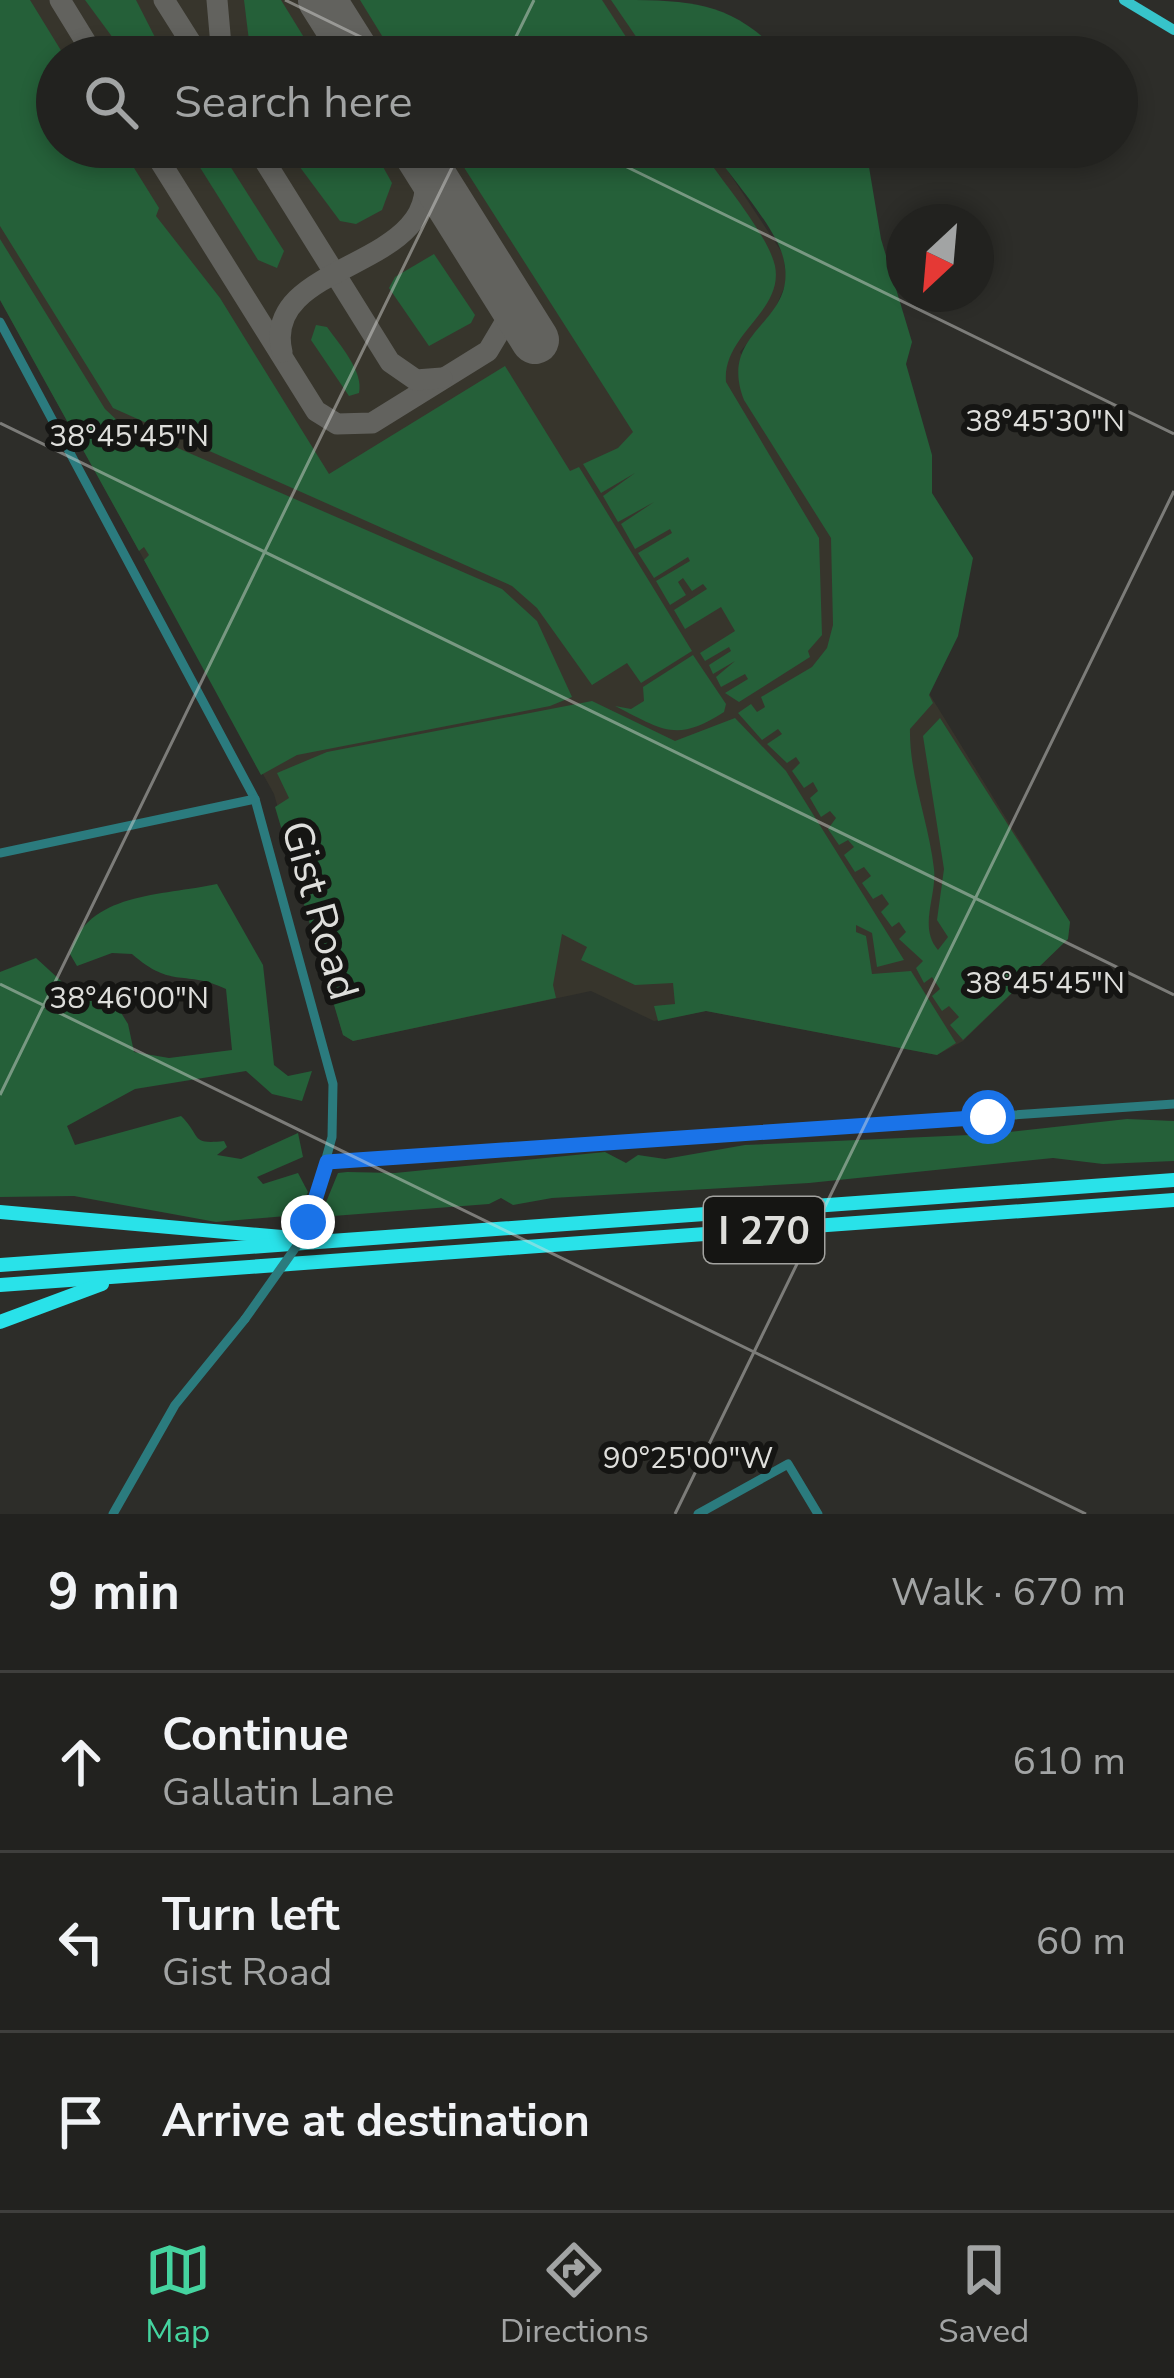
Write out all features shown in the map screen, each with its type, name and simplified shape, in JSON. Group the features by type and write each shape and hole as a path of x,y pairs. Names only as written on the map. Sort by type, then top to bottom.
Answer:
{"highway":[{"name":"I 270","path":"0,1265 1174,1180"},
{"name":"I 270","path":"0,1285 1174,1201"},
{"path":"1,1212 159,1230 329,1240"},
{"path":"0,1322 124,1276"}],"main road":[{"path":"1124,0 1174,30"}],"street":[{"name":"Gist Road","path":"0,322 255,799 333,1084 327,1162 296,1247 245,1319 186,1389 113,1514"},
{"path":"0,853 255,799"},
{"path":"327,1162 1174,1104"},
{"path":"698,1514 788,1464 818,1514"}],"shaded area":[{"path":"0,0 614,0 638,36 36,36 36,168 726,168 783,254 787,281 774,311 740,352 861,583 1070,922 1068,939 963,1041 937,1055 706,1011 654,1021 591,991 353,1041 343,1035 274,794 0,300"}],"green space":[{"path":"0,0 30,0 52,36 36,36 36,168 134,168 159,208 156,216 220,298 329,474 505,366 570,471 579,467 692,651 641,683 627,663 592,685 537,608 512,586 113,408 0,226"},
{"path":"85,0 136,0 154,36 112,36"},
{"path":"244,0 281,0 303,36 248,36"},
{"path":"360,0 602,0 625,36 382,36"},
{"path":"611,0 707,7 761,36 636,36"},
{"path":"200,168 231,168 284,251 277,268 258,260"},
{"path":"301,168 384,168 392,183 382,210 356,224 340,221"},
{"path":"464,168 715,168 771,253 775,282 771,297 733,350 726,382 819,538 822,635 808,651 810,657 739,702 725,693 748,679 745,674 721,687 716,677 735,661 713,674 709,665 731,651 729,647 705,661 700,653 735,631 721,607 685,629 674,610 707,589 703,584 692,591 683,578 678,582 686,595 670,605 656,581 690,561 688,557 654,578 638,553 672,533 670,529 635,549 621,524 654,502 618,522 603,496 635,473 601,493 583,464 618,448 633,432"},
{"path":"726,168 869,168 886,256 886,312 903,312 912,342 906,364 932,455 932,493 973,558 958,636 929,695 933,703 910,729 934,869 932,941 938,950 948,937 937,920 944,869 923,736 940,718 1070,922 1068,939 963,1040 950,1025 959,1017 949,1006 942,1011 932,996 940,989 932,977 924,983 916,968 923,961 899,939 906,932 899,922 892,927 881,912 889,904 882,894 873,899 862,883 871,876 864,867 855,872 844,855 854,847 848,840 839,845 828,829 836,818 830,811 821,817 810,798 818,791 813,782 804,788 792,771 800,763 796,757 787,763 767,744 782,734 778,729 762,740 738,713 751,704 757,712 765,707 761,697 812,667 827,648 833,625 831,538 744,400 738,376 749,341 781,297 785,279 778,245"},
{"path":"0,239 105,409 120,423 502,589 537,621 572,697 550,706 297,755 261,775 144,560 149,555 144,547 139,551 0,300"},
{"path":"434,254 475,315 471,323 429,346 389,288 395,277"},
{"path":"316,325 327,327 350,359 359,393 349,396 311,340"},
{"path":"693,655 726,704 724,712 693,728 670,730 615,706 631,709 644,701 643,687"},
{"path":"592,701 675,741 735,718 786,771 904,960 877,967 872,933 856,925 856,932 866,936 872,974 911,971 956,1043 937,1055 706,1011 658,1021 654,1006 675,1004 673,983 635,985 581,960 587,947 562,934 553,985 556,998 353,1041 343,1035 275,807 289,798 277,773 327,752"},
{"path":"217,884 263,965 274,1065 288,1076 312,1071 302,1101 272,1094 246,1071 135,1089 67,1126 75,1145 181,1116 197,1138 224,1141 227,1147 217,1155 241,1159 298,1133 303,1157 257,1177 263,1184 298,1173 308,1192 298,1215 216,1222 74,1196 0,1197 0,972 36,958 72,991 115,1003 128,1024 134,1052 169,1058 232,1050 226,989 158,972 132,954 112,953 77,966 70,954 79,934 109,908"},
{"path":"1127,1119 1174,1121 1174,1161 1103,1164 1053,1158 809,1183 552,1198 513,1205 501,1198 489,1204 320,1217 338,1173 395,1173 605,1152 626,1163 638,1155 665,1159 745,1145 992,1134"}],"taxiway":[{"path":"60,0 82,36"},
{"path":"164,0 187,36"},
{"path":"217,0 220,36"},
{"path":"164,168 316,411 337,424 372,423 488,351 507,319 503,290"},
{"path":"269,168 390,362 416,380 442,378"},
{"path":"282,352 283,321 299,297 387,244 412,223 424,195 421,168"}],"runway":[{"path":"322,0 345,36"},
{"path":"427,168 535,340"}],"route":[{"path":"308,1222 327,1162 988,1117"}]}
